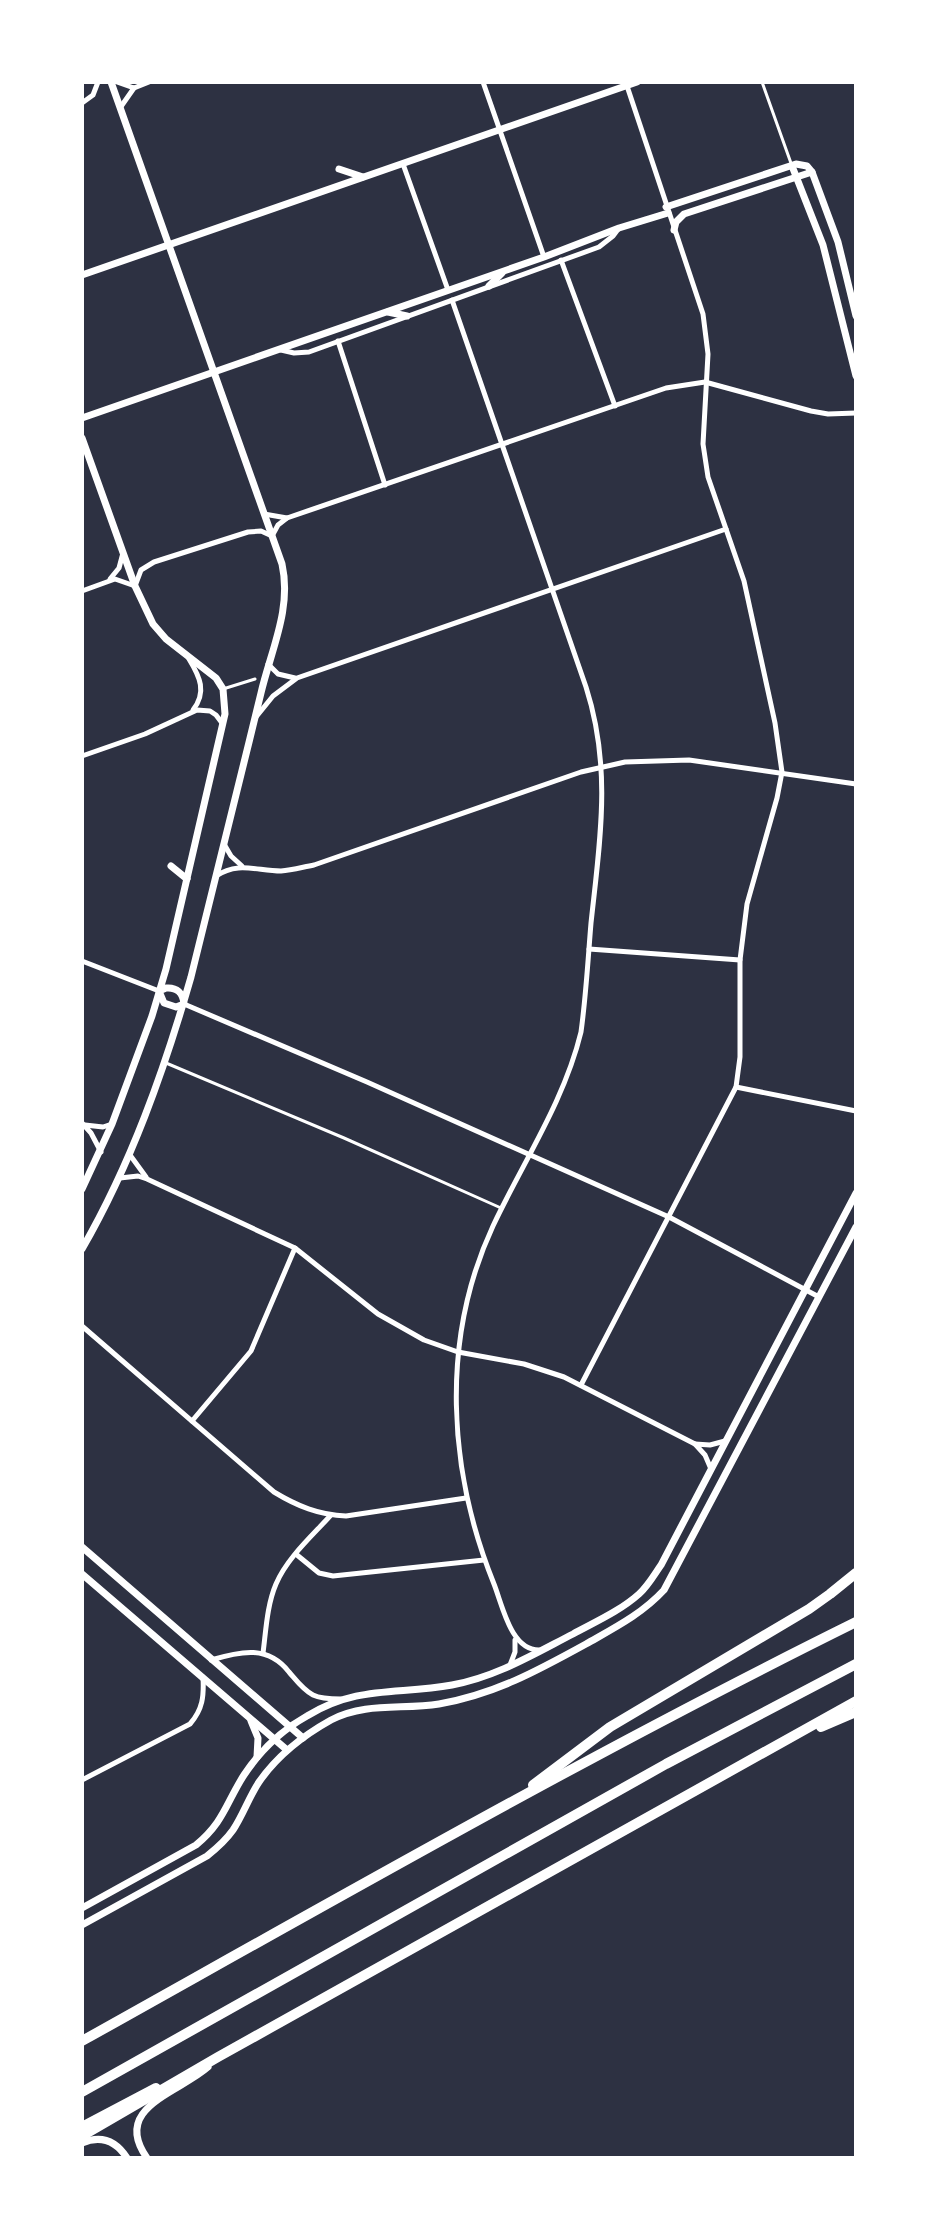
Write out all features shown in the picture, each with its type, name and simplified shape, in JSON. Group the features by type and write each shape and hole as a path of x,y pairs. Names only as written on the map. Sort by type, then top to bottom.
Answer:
{"highway":[{"path":"509,1803 610,1727 809,1609 855,1573"},
{"path":"82,2041 509,1803 740,1680 855,1622"},
{"path":"82,2092 656,1770 855,1664"},
{"path":"82,2136 218,2057 855,1701"},
{"path":"777,1746 855,1712"},
{"path":"82,2127 144,2093 189,2074"}],"street":[{"path":"82,103 93,95 98,82"},
{"path":"82,1249 130,1155 184,1004 268,664 282,616 286,590 282,564 111,82"},
{"path":"117,82 134,88"},
{"path":"120,108 134,88 149,82"},
{"path":"483,82 544,257"},
{"path":"82,275 637,82"},
{"path":"581,1385 736,1088 740,1049 740,960 747,904 777,798 782,772 775,723 744,581 705,461 705,382 708,354 703,314 627,86"},
{"path":"403,164 448,290"},
{"path":"82,418 214,374 544,257 667,210 803,164 812,172 838,242 855,316"},
{"path":"792,166 823,246 855,376"},
{"path":"339,169 363,177"},
{"path":"674,230 676,222 684,214 812,172"},
{"path":"281,350 301,353 599,247 619,228"},
{"path":"561,260 615,406"},
{"path":"489,286 505,270"},
{"path":"452,300 592,706 602,767 601,818 584,1012 576,1052 555,1104 485,1246 471,1291 458,1353 456,1412 466,1498 484,1560 514,1635 515,1652 509,1668"},
{"path":"388,312 407,316"},
{"path":"338,341 385,485"},
{"path":"272,536 278,525 287,518 666,388 705,382 811,411 855,413"},
{"path":"82,438 146,612 159,633 207,670 224,689 225,708 224,726 159,991 112,1124 82,1189"},
{"path":"264,513 287,518"},
{"path":"255,720 273,696 297,678 726,529"},
{"path":"135,586 141,570 154,562 248,531 261,531 272,536"},
{"path":"108,580 119,568 123,553"},
{"path":"82,591 108,580 122,580 135,586"},
{"path":"187,655 202,687 201,696 192,712"},
{"path":"268,664 284,676 297,678"},
{"path":"82,756 201,710 210,711 216,715 224,726"},
{"path":"216,876 228,869 242,866 281,871 314,865 581,772 625,762 689,760 855,784"},
{"path":"224,844 231,856 242,866"},
{"path":"171,866 187,879"},
{"path":"589,949 740,960"},
{"path":"82,961 159,991 170,988 177,990 184,1004"},
{"path":"159,991 161,1000 167,1006 176,1007 184,1004 531,1154 669,1217 819,1297"},
{"path":"736,1088 855,1112"},
{"path":"84,1124 103,1126 112,1124"},
{"path":"84,1124 101,1152"},
{"path":"130,1155 147,1179"},
{"path":"120,1178 138,1176 147,1179 295,1248 378,1314 424,1340 458,1353 524,1364 581,1385 695,1444 705,1455 711,1469"},
{"path":"82,1908 196,1845 209,1834 256,1758 274,1740 306,1716 341,1699 378,1691 454,1685 509,1668 608,1615 639,1594 661,1565 855,1193"},
{"path":"82,1925 214,1850 233,1829 260,1781 287,1750 323,1725 348,1712 383,1706 435,1704 470,1698 503,1687 634,1617 651,1605 664,1590 855,1227"},
{"path":"192,1420 251,1351 295,1248"},
{"path":"82,1326 274,1491 291,1502 331,1515 360,1515 466,1498"},
{"path":"695,1444 710,1445 725,1441"},
{"path":"263,1653 273,1592 282,1574 331,1515"},
{"path":"82,1547 303,1738"},
{"path":"297,1555 319,1573 333,1576 484,1560"},
{"path":"82,1574 287,1750"},
{"path":"514,1635 525,1647 541,1650"},
{"path":"211,1660 237,1653 263,1653 279,1660 311,1695 341,1699"},
{"path":"82,1780 190,1724 201,1708 203,1677"},
{"path":"250,1719 258,1738 256,1758"},
{"path":"147,2157 136,2133 143,2112 154,2102 190,2081 218,2057"},
{"path":"82,2143 98,2139 106,2140 119,2147 127,2157"}],"lane":[{"path":"762,82 792,166"},
{"path":"224,689 255,680"},
{"path":"164,1062 502,1208"}]}
